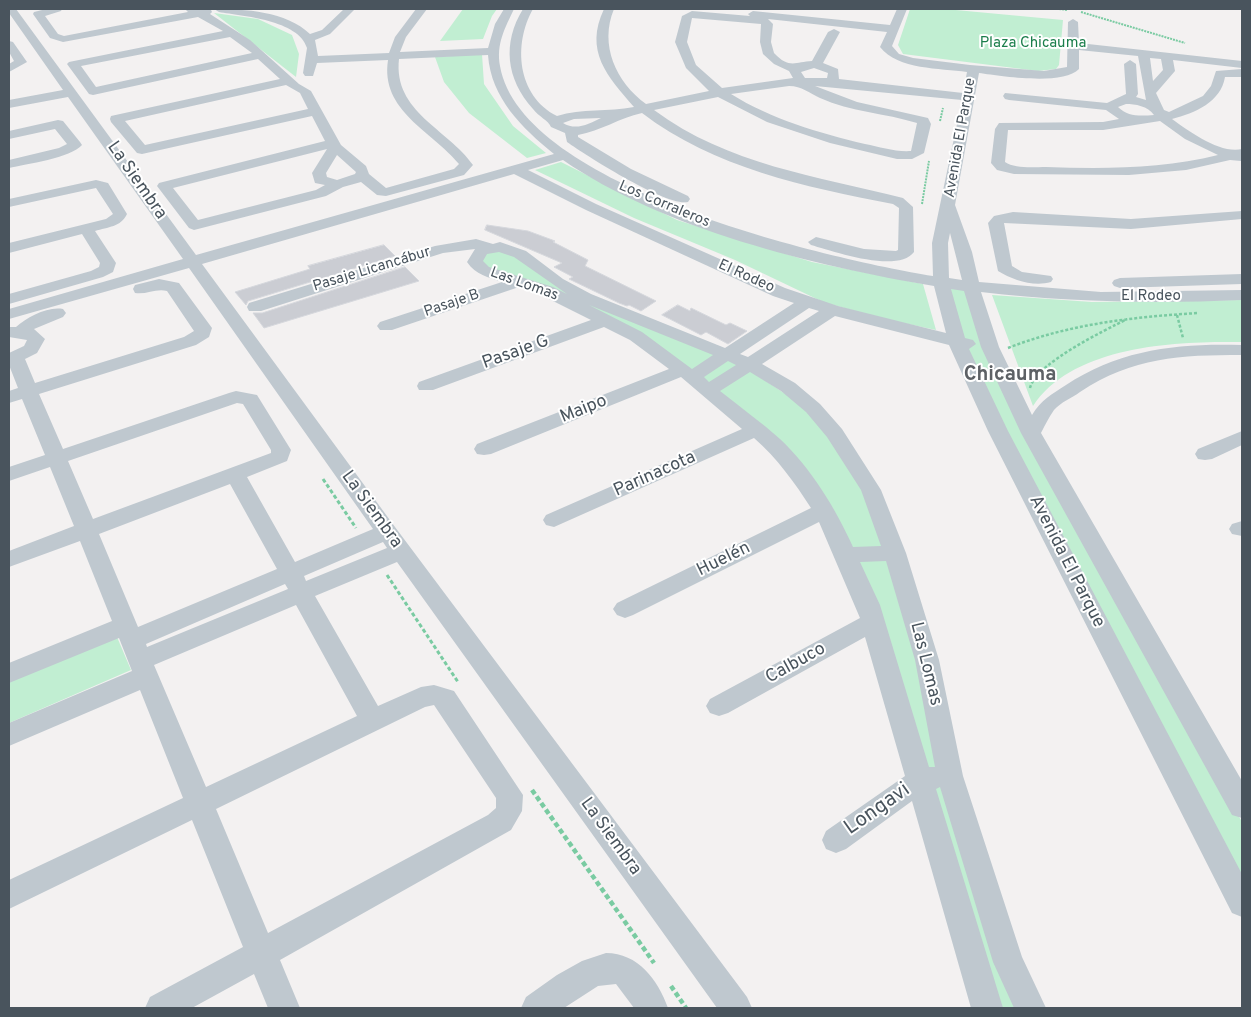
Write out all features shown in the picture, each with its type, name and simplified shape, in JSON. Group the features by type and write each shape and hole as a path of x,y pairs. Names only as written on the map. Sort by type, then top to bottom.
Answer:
{"street":[{"name":"La Siembra","path":"11,9 387,532 736,1008"},
{"path":"57,9 38,14 54,36 63,38 196,11 219,9 259,16 291,26 308,39 312,57 305,91"},
{"path":"259,16 270,9"},
{"path":"308,39 326,32 350,9"},
{"path":"196,11 232,33 261,55 295,87 305,91 334,145 361,169 362,175 382,192 386,192 459,172 466,165 408,111 394,82 393,52 410,23 422,9"},
{"path":"312,57 493,47 508,9"},
{"path":"528,9 515,36 515,65 522,84 534,104 543,114 557,120 573,115 619,114"},
{"path":"571,131 572,140 639,180 687,201 760,226 888,258 898,258 906,252 906,207 902,203 823,186 744,163 692,140 643,108 618,83 605,58 601,44 602,29 609,9"},
{"path":"706,9 894,29"},
{"path":"902,9 886,47 896,56 912,61 1038,75 1061,74 1070,71 1074,66 1073,22"},
{"path":"700,14 764,21 768,24 764,40 769,54 779,64 795,70 795,74 816,90 841,100 923,121 924,124 917,153 910,155 893,153 822,137 763,116 720,92 696,72 683,53 681,31 687,16 700,14"},
{"path":"816,65 834,32"},
{"path":"232,33 73,64 93,91 261,55"},
{"path":"9,44 21,62 14,66"},
{"path":"1073,46 1242,64"},
{"name":"Los Corraleros","path":"493,47 497,78 508,99 532,128 564,154 602,178 648,201 739,235 860,268 941,282"},
{"path":"1143,54 1150,92 1158,112"},
{"path":"1150,92 1169,71 1166,56"},
{"path":"1127,100 1132,94 1130,64"},
{"path":"795,70 802,66 816,65 831,69 833,78"},
{"name":"Avenida El Parque","path":"974,68 950,189 949,208 940,243 941,282 957,342 998,432 1242,903"},
{"path":"1239,156 1179,166 1116,172 1014,170 1002,167 998,163 1002,129 1007,125 1095,127 1118,125 1158,112 1187,111 1212,95 1218,86 1220,74 1242,73"},
{"path":"309,74 116,119 142,150 316,111"},
{"path":"557,120 558,126 571,131 583,130 619,114 643,108 769,84 833,78 932,88"},
{"path":"833,78 884,89 967,101"},
{"path":"9,97 69,88"},
{"path":"9,104 69,88"},
{"path":"884,89 906,97 945,102 967,101"},
{"path":"1008,96 1110,107 1116,115 1140,119"},
{"path":"1110,107 1114,102 1138,101 1158,112 1183,132 1239,156"},
{"path":"9,135 58,124 75,145 72,148 9,164"},
{"path":"334,145 164,186 194,225 322,193 338,184 353,181 362,175"},
{"path":"334,145 320,170 318,178 323,182 338,184"},
{"path":"9,314 564,154"},
{"name":"El Rodeo","path":"516,169 590,207 806,302 957,342 998,348"},
{"path":"9,203 96,184 103,186 120,214 118,218 86,228 9,248"},
{"name":"Avenida El Parque","path":"949,208 973,286 1031,434 1242,806"},
{"path":"1242,215 1131,224 1008,217 999,219 996,223 1004,268 1018,276 1063,281 1135,283 1242,279"},
{"path":"9,299 97,274 107,269 108,263 86,228"},
{"name":"Pasaje Licancábur","path":"255,307 441,248 476,244 491,248"},
{"name":"Las Lomas","path":"987,1008 868,605 833,527 805,482 774,445 695,379 636,336 606,320 580,301 520,254 504,248 491,248 477,254 475,258 476,265 483,270 580,301 647,324 728,353 750,364 788,387 813,408 835,433 871,490 895,553 927,660 950,776 1008,962 1030,1008"},
{"name":"Pasaje B","path":"386,326 518,282"},
{"name":"El Rodeo","path":"941,282 1086,296 1161,298 1242,295"},
{"path":"16,332 40,318 164,284 173,287 204,330 201,336 190,342 19,394"},
{"path":"695,379 728,353 806,302"},
{"path":"695,379 750,364 832,310"},
{"name":"Pasaje G","path":"426,386 606,320"},
{"path":"16,332 34,336 35,344 24,354 12,359 19,394 57,458 284,1008"},
{"path":"1031,434 1049,404 1086,379 1114,366 1153,353 1186,349 1242,350"},
{"name":"Maipo","path":"484,449 695,379"},
{"path":"9,474 241,396 250,400 282,453 273,460 9,560"},
{"name":"Parinacota","path":"554,520 756,430"},
{"path":"1205,454 1242,437"},
{"path":"235,474 373,720"},
{"name":"Huelén","path":"625,609 823,511"},
{"path":"371,551 387,532"},
{"path":"9,735 137,650 371,551 401,551"},
{"path":"845,555 895,553"},
{"name":"Calbuco","path":"719,706 873,622"},
{"path":"9,673 137,650"},
{"path":"9,895 421,697 434,695 445,698 509,795 510,810 498,824 161,1008"},
{"path":"921,780 950,776"},
{"name":"Longavi","path":"836,840 921,780"},
{"path":"537,1008 590,974 606,967 626,972 634,981 661,996"}],"path":[{"path":"1059,9 1099,16 1144,32 1189,44"},
{"path":"940,121 945,102"},
{"path":"922,213 929,159"},
{"path":"998,348 1047,334 1130,318 1205,313"},
{"path":"1177,315 1186,349"},
{"path":"1030,391 1032,380 1070,349 1130,318"},
{"path":"322,477 463,690"},
{"path":"531,788 658,967"},
{"path":"661,996 686,1008"}],"green space":[{"path":"463,9 497,9 492,16 483,39 440,41"},
{"name":"Plaza Chicauma","path":"910,9 945,9 1063,20 1059,65 1056,69 1038,71 903,54 898,45"},
{"path":"214,13 258,19 292,35 299,54 296,77"},
{"path":"482,54 484,84 513,126 546,153 527,158 469,113 444,82 435,57"},
{"path":"561,162 677,220 812,262 923,284 936,330 880,318 823,302 735,260 634,218 535,170"},
{"path":"503,249 555,283 726,355 810,410 867,490 1024,1008 994,1008 928,780 810,481 639,334 480,264 484,252"},
{"path":"944,285 964,288 1025,434 1242,822 1242,887 1005,431 964,342"},
{"path":"992,295 1092,302 1242,300 1242,342 1188,343 1158,346 1128,351 1100,359 1073,370 1051,386 1033,406"},
{"path":"117,637 131,670 9,723 9,682"}],"building":[{"path":"487,225 528,231 555,241 553,242 588,260 585,266 656,301 641,311 629,305 619,303 569,279 573,277 554,267 562,263 485,230"},
{"path":"384,245 395,256 248,301 246,305 235,292 310,269 308,266"},
{"path":"405,267 419,281 264,328 253,313 262,313"},
{"path":"678,305 690,311 691,308 726,325 730,323 747,331 728,344 706,332 701,335 662,315"}],"district":[{"name":"Chicauma","path":"1010,376"}]}
